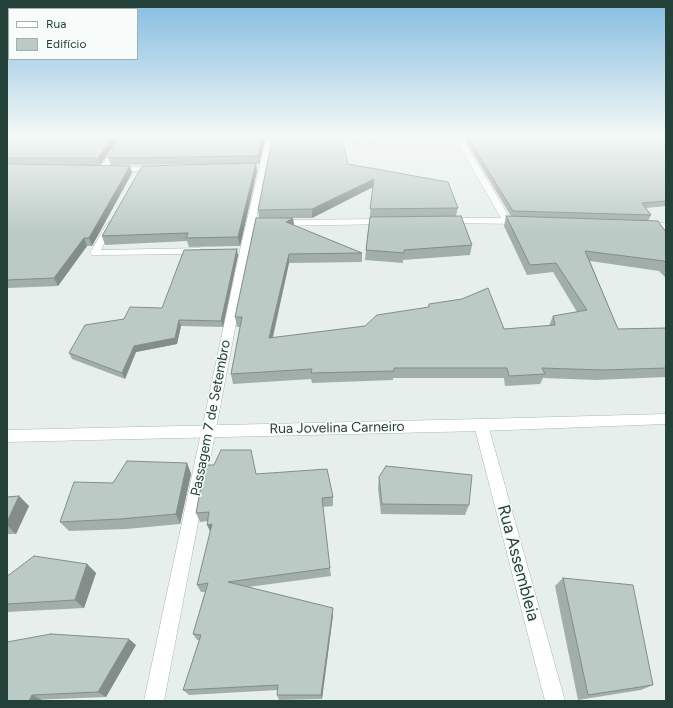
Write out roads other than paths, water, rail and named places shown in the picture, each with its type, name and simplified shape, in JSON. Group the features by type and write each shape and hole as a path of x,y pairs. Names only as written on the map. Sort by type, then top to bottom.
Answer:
{"street":[{"path":"100,168 138,173 163,169"},
{"name":"Passagem 7 de Setembro","path":"154,701 209,431 241,250 260,223 259,168"},
{"path":"476,168 507,221"},
{"path":"114,218 95,253 213,251"},
{"path":"260,223 396,222"},
{"path":"436,222 531,222"},
{"path":"634,225 666,226"},
{"name":"Rua Jovelina Carneiro","path":"7,436 481,425 666,419"},
{"name":"Rua Assembleia","path":"481,425 555,701"}]}
